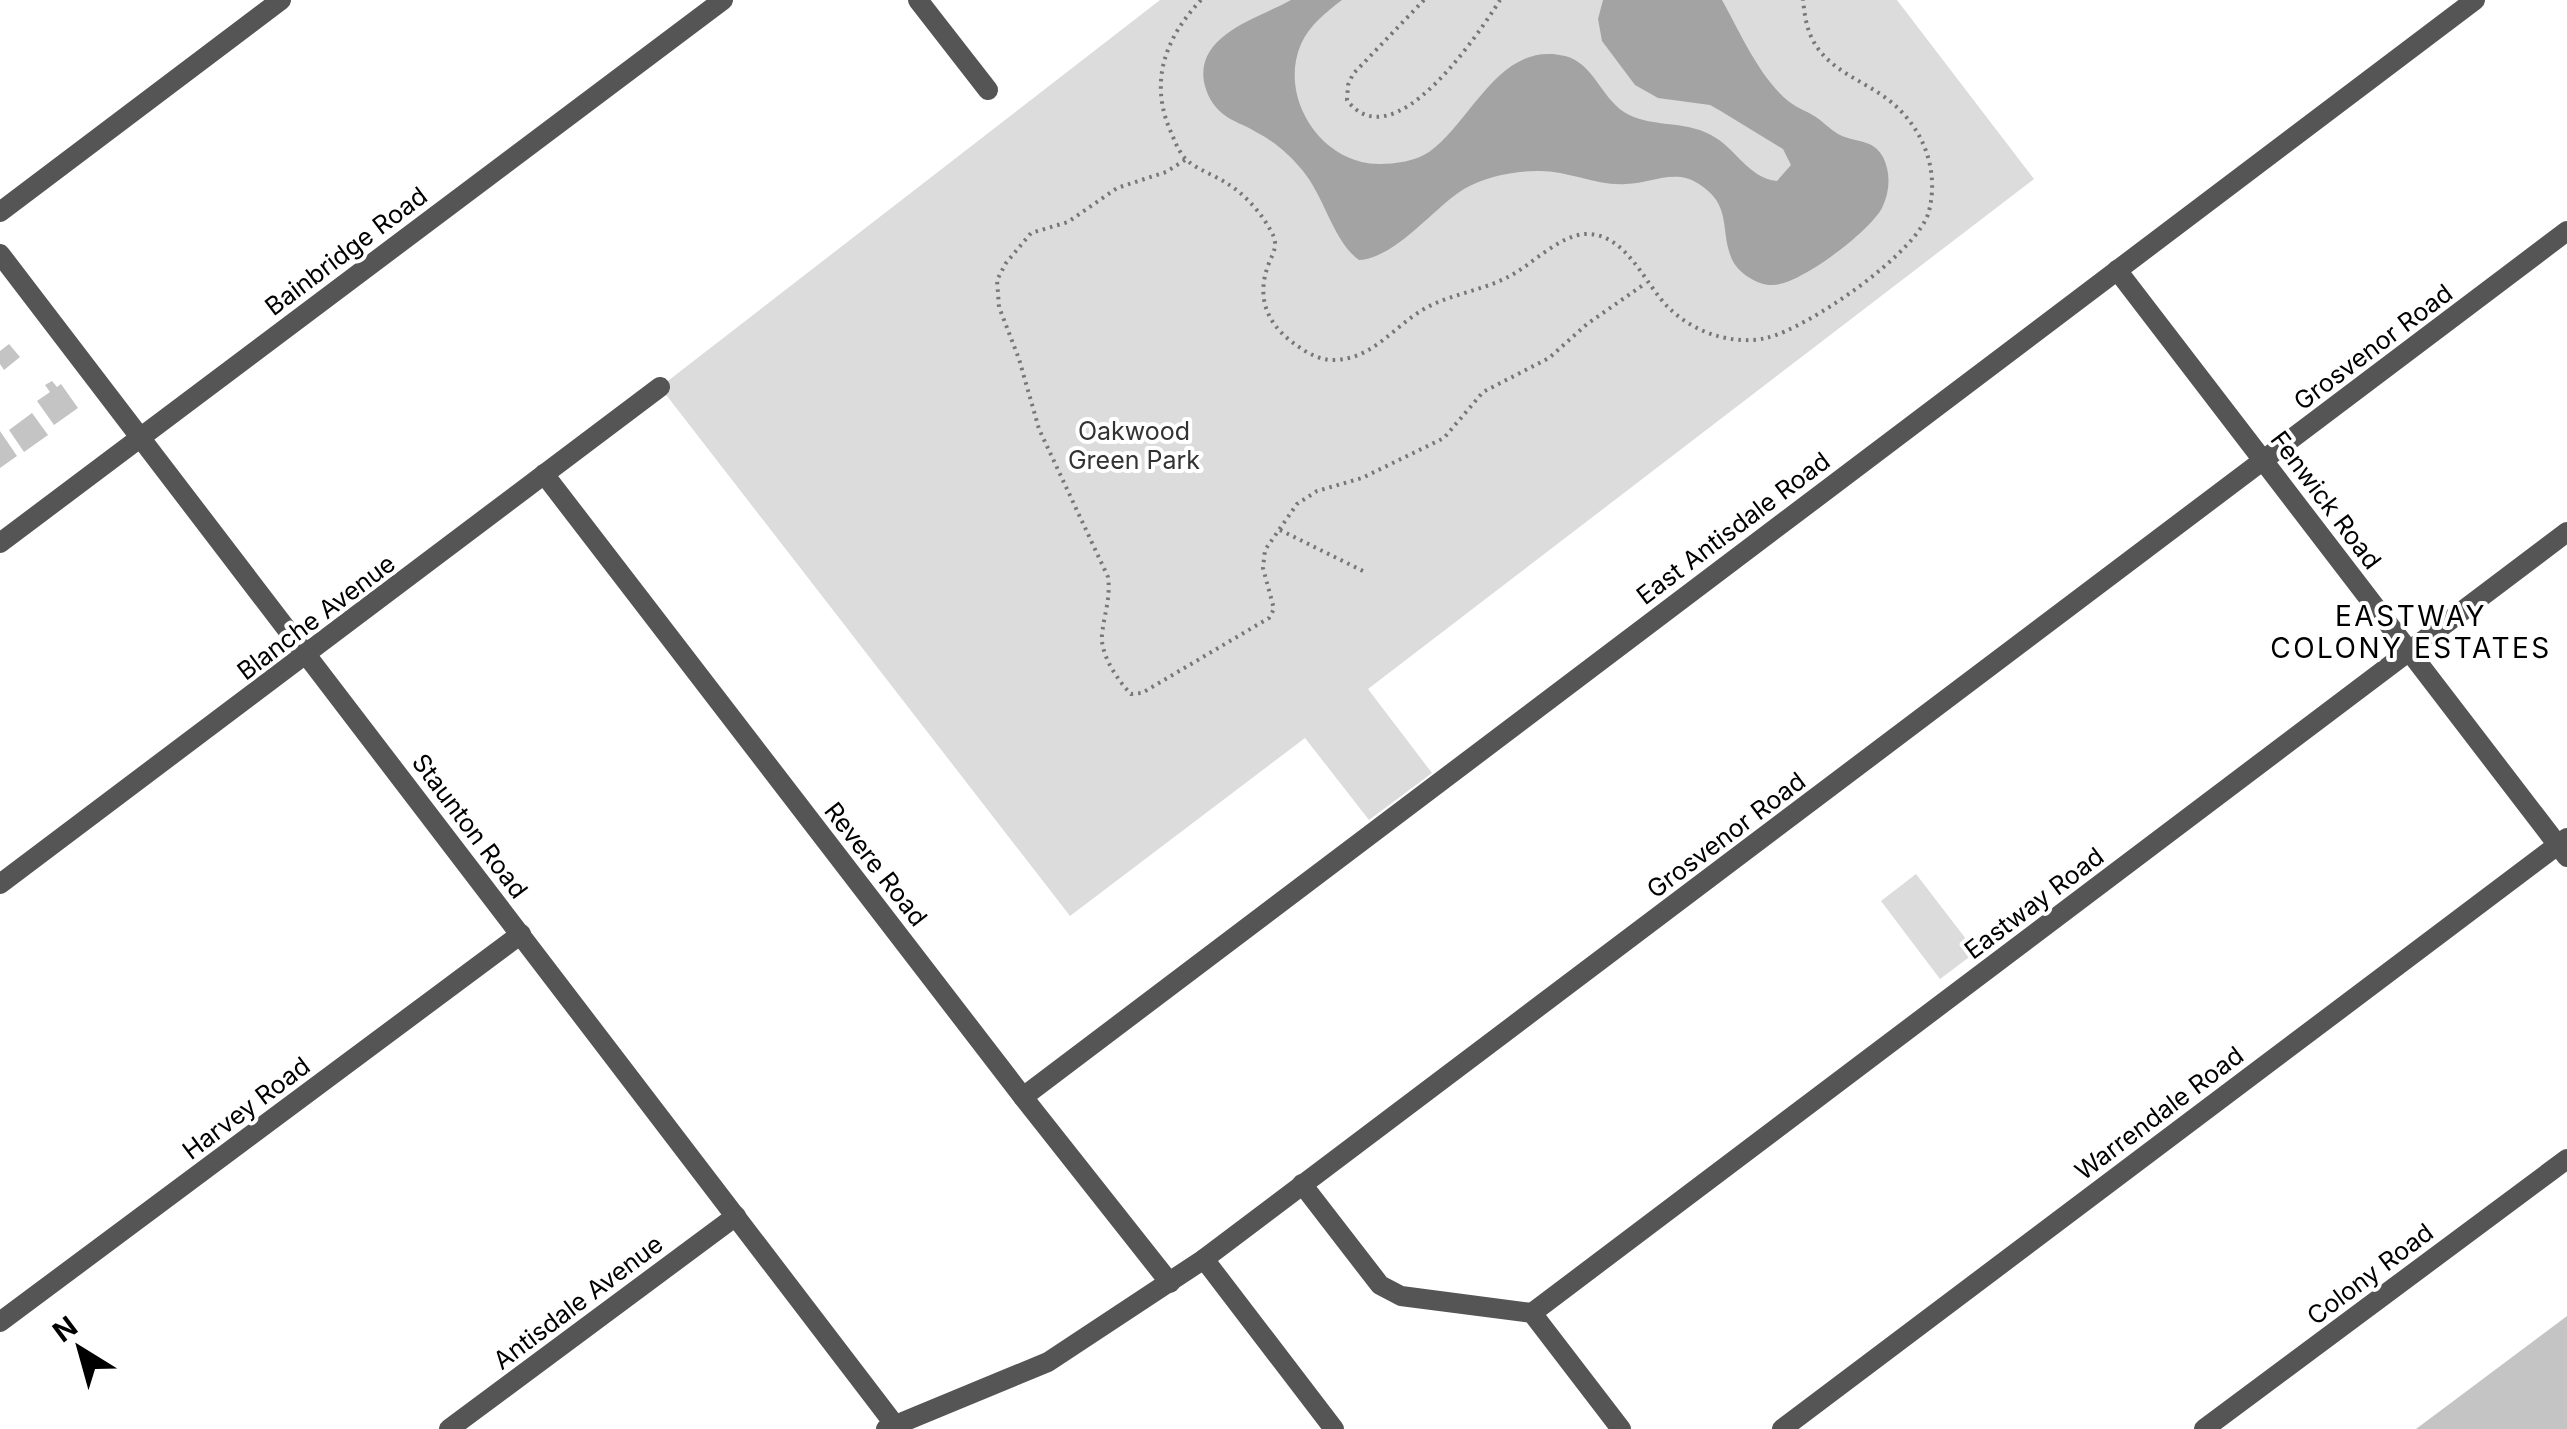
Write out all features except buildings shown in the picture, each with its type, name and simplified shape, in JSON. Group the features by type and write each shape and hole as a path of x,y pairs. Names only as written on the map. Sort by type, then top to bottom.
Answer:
{"street":[{"path":"0,212 281,0"},
{"name":"Bainbridge Road","path":"0,543 722,0"},
{"path":"918,0 988,90"},
{"name":"East Antisdale Road","path":"1023,1097 2475,0"},
{"name":"Grosvenor Road","path":"893,1428 1048,1362 1204,1259 2567,231"},
{"name":"Staunton Road","path":"0,254 736,1216 893,1428"},
{"name":"Fenwick Road","path":"2116,270 2564,847"},
{"name":"Blanche Avenue","path":"0,884 660,386"},
{"name":"Revere Road","path":"544,474 1170,1283"},
{"name":"Eastway Road","path":"1532,1313 2567,532"},
{"name":"Warrendale Road","path":"1782,1429 2564,847"},
{"name":"Harvey Road","path":"0,1322 521,934"},
{"name":"Colony Road","path":"2204,1429 2567,1158"},
{"path":"1302,1184 1380,1285 1401,1296 1532,1313 1621,1429"},
{"name":"Antisdale Avenue","path":"449,1429 736,1216"},
{"path":"1204,1259 1334,1429"}],"path":[{"path":"1201,0 1180,23 1160,70 1165,118 1185,160 1230,185 1264,220 1275,242 1264,284 1269,320 1291,342 1316,356 1333,360 1370,351 1434,304 1508,278 1578,236 1594,235 1613,244 1624,252 1669,308 1696,327 1730,339 1762,340 1778,335 1851,292 1917,237 1924,224 1932,183 1922,137 1886,98 1852,79 1819,50 1808,30 1803,0"},
{"path":"1424,0 1353,74 1347,100 1362,114 1387,116 1413,103 1464,53 1500,0"},
{"path":"1185,160 1166,172 1117,188 1061,225 1031,233 997,280 998,308 1019,359 1039,429 1108,577 1110,591 1102,646 1127,691 1137,696 1269,618 1274,609 1264,560 1269,540 1297,504 1317,491 1362,478 1444,438 1490,386 1549,358 1606,309 1647,283"},
{"path":"1278,529 1365,572"}],"green space":[{"name":"Oakwood Green Park","path":"1160,0 1897,0 2034,179 1368,689 1432,773 1369,820 1305,738 1070,916 660,387"},
{"path":"1916,874 1976,952 1940,979 1881,901"}],"shaded area":[{"path":"1291,0 1342,0 1304,37 1295,64 1295,85 1300,105 1323,140 1358,161 1392,163 1424,155 1444,139 1504,71 1542,54 1575,60 1624,112 1644,120 1701,130 1728,147 1750,169 1777,181 1791,165 1783,149 1710,105 1658,98 1635,85 1602,41 1598,19 1603,0 1722,0 1776,90 1838,134 1879,151 1888,176 1885,202 1864,230 1833,255 1800,276 1773,285 1754,281 1738,268 1731,257 1716,200 1699,184 1681,177 1615,184 1548,171 1499,176 1464,189 1387,251 1359,260 1342,242 1298,165 1269,140 1223,114 1205,87 1204,65 1220,40 1247,21"}],"district":[{"name":"EASTWAY COLONY ESTATES","path":"2411,632"}]}
